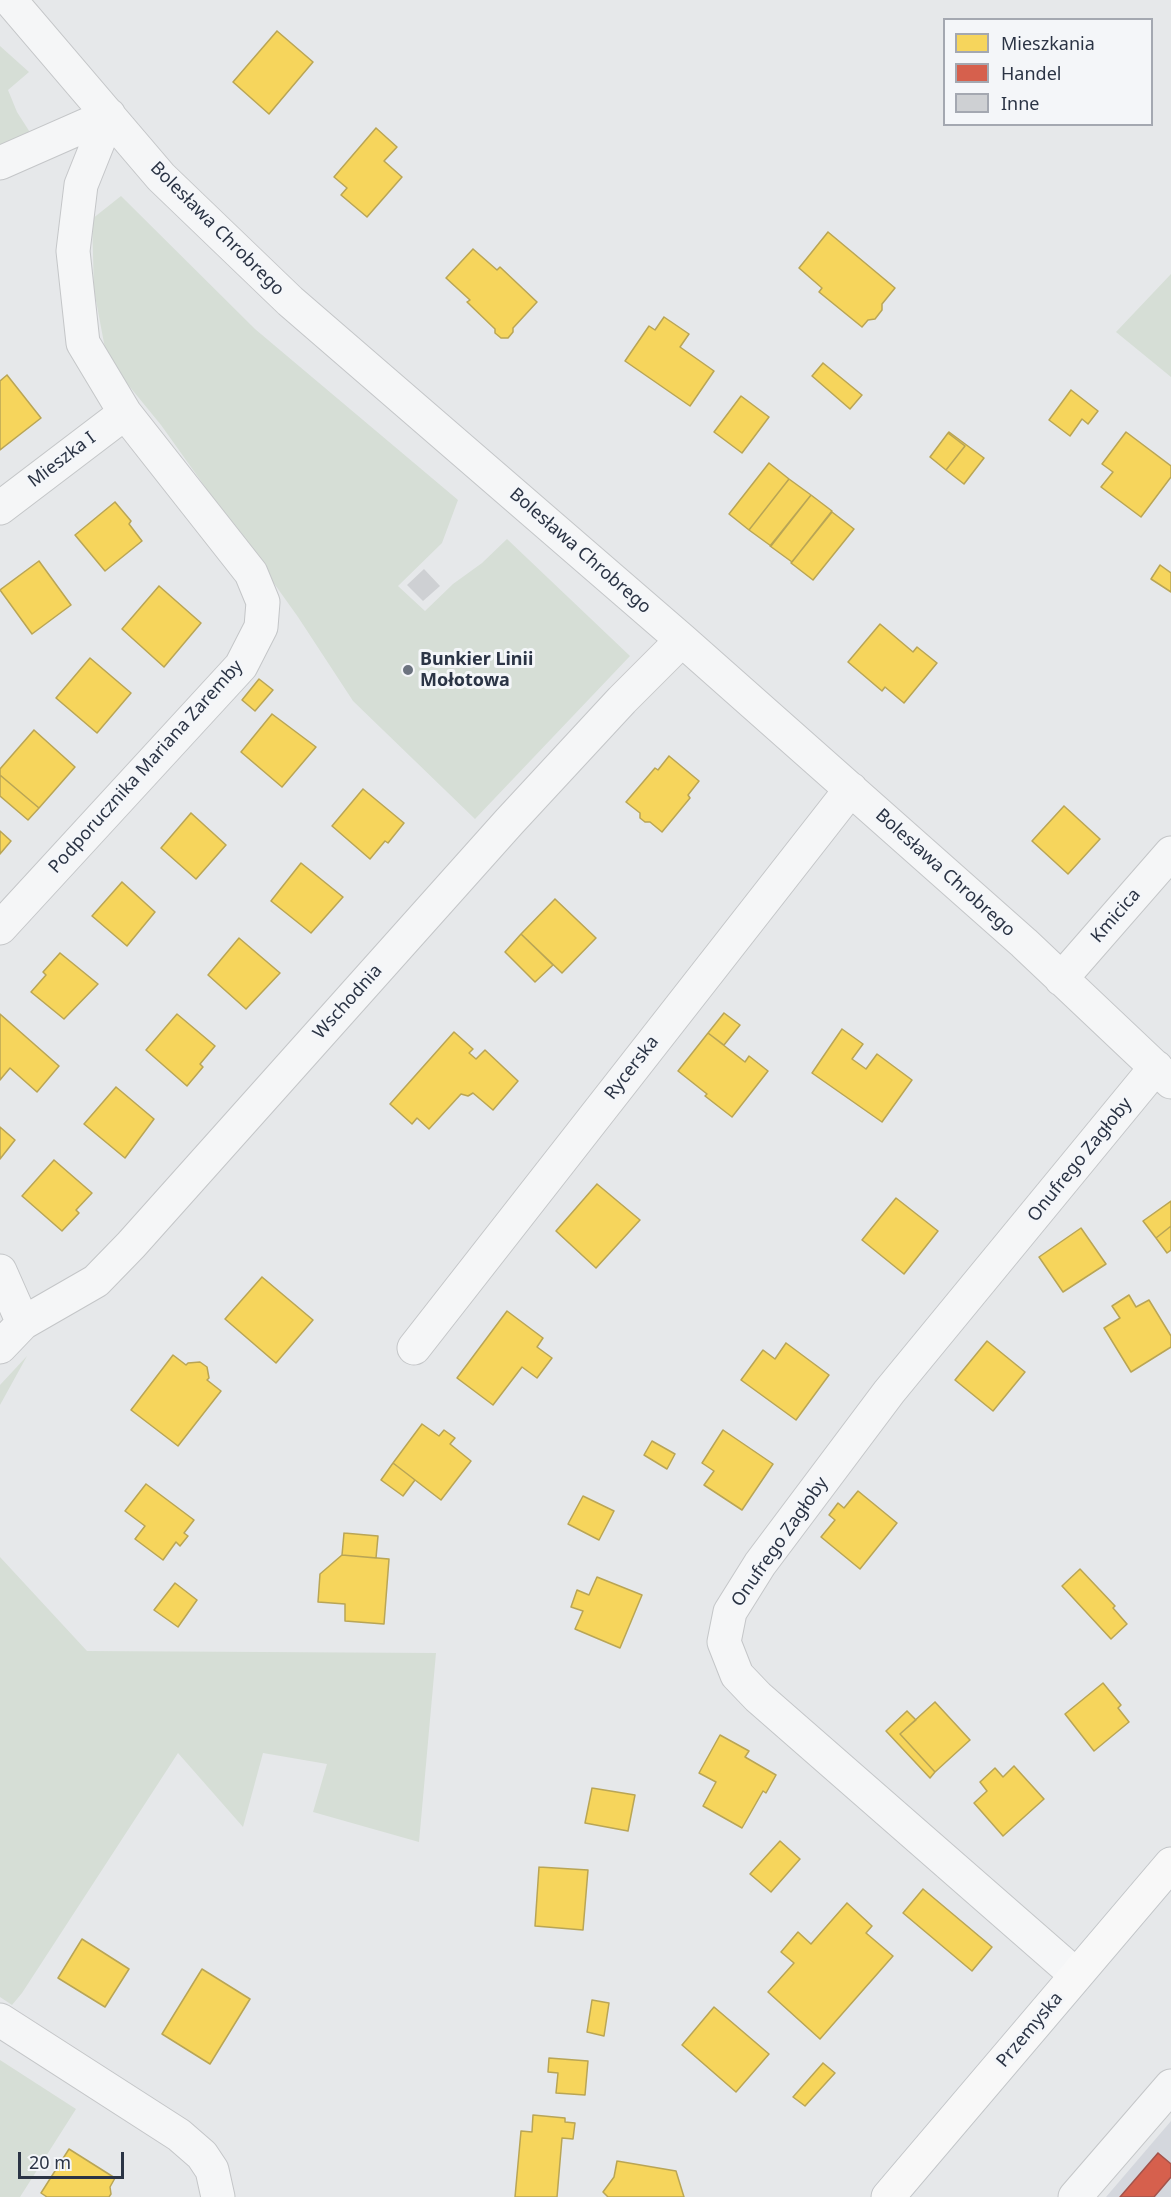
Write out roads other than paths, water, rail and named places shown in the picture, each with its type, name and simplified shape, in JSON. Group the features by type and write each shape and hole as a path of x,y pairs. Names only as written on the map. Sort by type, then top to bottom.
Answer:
{"main road":[{"name":"Przemyska","path":"888,2197 1171,1864"}],"street":[{"name":"Bolesława Chrobrego","path":"10,0 161,177 290,301 851,789 1061,979 1163,1075"},
{"path":"0,163 109,115"},
{"name":"Podporucznika Mariana Zaremby","path":"0,928 241,666 261,627 262,602 251,573 125,413 83,343 73,251 81,185 109,115"},
{"name":"Mieszka I","path":"0,508 125,413"},
{"name":"Wschodnia","path":"0,1347 23,1323 96,1281 131,1245 509,822 622,700 682,640"},
{"name":"Rycerska","path":"414,1348 851,789"},
{"name":"Kmicica","path":"1061,979 1171,853"},
{"name":"Onufrego Zagłoby","path":"1076,1976 758,1696 737,1675 724,1642 730,1612 760,1564 889,1392 1163,1075"},
{"path":"0,1271 23,1323"},
{"path":"0,2020 179,2135 202,2155 212,2170 218,2197"},
{"path":"1075,2197 1171,2086"}],"place":[{"name":"Bunkier Linii Mołotowa","path":"408,670"}]}
